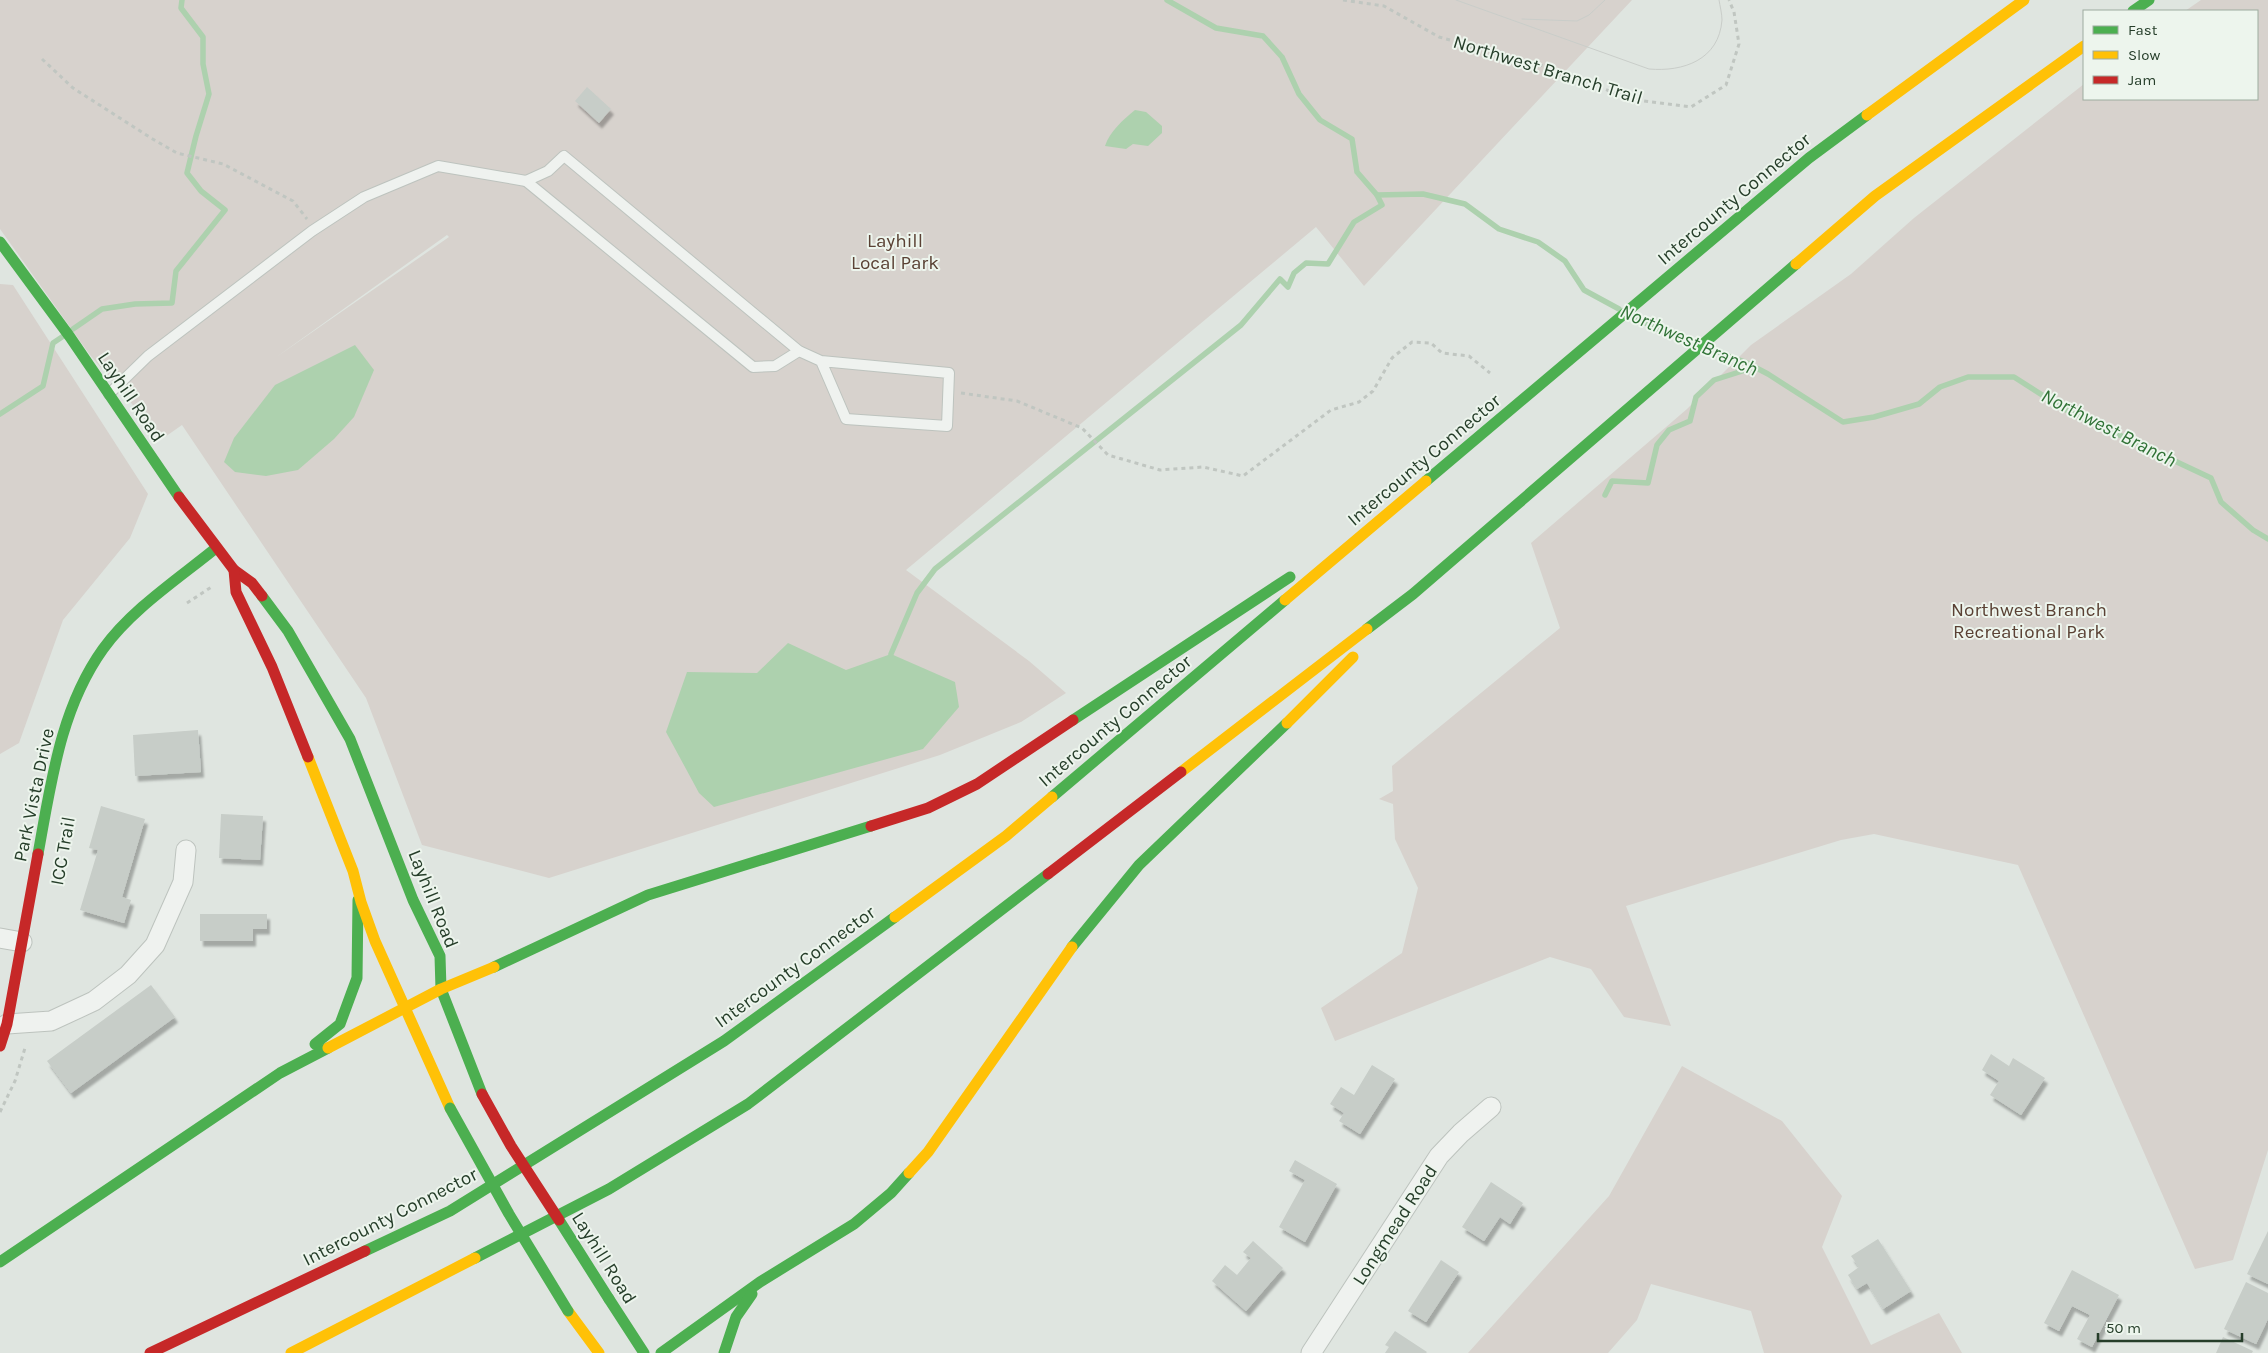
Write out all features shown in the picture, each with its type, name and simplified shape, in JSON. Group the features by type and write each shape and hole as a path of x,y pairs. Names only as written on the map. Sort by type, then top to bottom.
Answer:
{"main road":[{"name":"Intercounty Connector","path":"150,1353 450,1211 724,1041 1006,836 1809,158 2024,0"},
{"path":"2134,10 2149,0"},
{"path":"290,1353 609,1189 748,1104 1413,594 1875,196 2083,47"},
{"name":"Layhill Road","path":"0,242 70,337 108,395 216,548 234,570 252,583 288,631 350,739 413,900 440,956 441,989 482,1094 511,1146 644,1353"},
{"path":"1313,561 1395,507"},
{"name":"Park Vista Drive","path":"0,1046 7,1024 58,748 81,686 103,649 133,616 216,548"},
{"path":"0,1262 280,1073 340,1024 357,978 358,900 353,871 272,666 236,592 234,570"},
{"path":"280,1073 441,989 492,968 648,895 928,808 977,784 1297,572"},
{"path":"661,1353 760,1282 854,1224 891,1193 928,1152 1064,956 1139,865 1315,696 1413,594"},
{"path":"358,900 403,1009 431,1062 450,1108 508,1214 568,1310 599,1353"},
{"path":"724,1353 736,1317 760,1282"}],"street":[{"path":"7,1024 51,1021 94,1001 133,969 155,945 183,882 186,850"},
{"path":"0,938 22,942"},
{"name":"Longmead Road","path":"1311,1353 1439,1156 1461,1133 1491,1107"}],"lane":[{"path":"526,181 548,171 564,156 799,351 821,361 949,373 947,426 846,419 821,361"},
{"path":"108,395 148,356 315,229 364,197 438,166 526,181 753,367 775,366 799,351"}],"path":[{"name":"Northwest Branch Trail","path":"1343,0 1384,6 1439,37 1558,70 1629,99 1692,108 1726,85 1739,44 1734,12 1729,0"},
{"path":"42,59 73,88 177,153 224,164 293,201 315,229"},
{"path":"969,393 1017,401 1082,428 1108,454 1143,465 1160,470 1203,467 1243,476 1331,410 1359,402 1373,391 1392,358 1412,342 1431,343 1442,353 1469,356 1490,373"},
{"path":"0,1112 15,1081 30,1023"}],"green space":[{"name":"Layhill Local Park","path":"0,0 1632,0 1364,286 1316,227 906,570 1029,661 1066,693 1021,722 940,755 549,878 422,845 366,698 182,425 162,439 90,355 0,229","holes":["447,235 449,237 275,358"]},
{"name":"Northwest Branch Recreational Park","path":"2201,0 2268,0 2268,1150 2233,1260 2195,1269 2018,865 1874,834 1841,840 1626,906 1671,1026 1624,1017 1591,969 1550,957 1335,1041 1321,1008 1402,953 1418,888 1395,839 1393,804 1379,799 1393,791 1392,766 1560,628 1531,543 1687,409 1751,345 1851,274 1914,218 2083,85 2083,100 2258,100 2258,10 2186,10"},
{"path":"0,284 13,285 148,494 130,538 63,620 19,743 0,754"},
{"path":"1682,1066 1782,1121 1842,1196 1822,1247 1871,1345 1939,1313 1962,1353 1764,1353 1751,1311 1651,1284 1637,1320 1608,1353 1468,1353 1609,1196"}],"shaded area":[{"path":"1135,110 1146,112 1162,126 1162,133 1148,146 1133,144 1126,149 1105,146 1114,131"},
{"path":"355,345 374,370 354,417 334,439 298,470 266,476 235,472 224,462 234,438 275,385"},
{"path":"788,643 846,670 891,654 955,682 959,707 923,749 714,807 699,793 666,732 687,672 757,673"}],"building":[{"path":"587,87 611,109 599,123 575,101"},
{"path":"198,730 201,772 135,776 133,735"},
{"path":"101,806 145,819 122,897 131,900 124,923 80,910 98,850 89,848"},
{"path":"221,814 263,816 260,860 219,858"},
{"path":"200,914 267,914 267,929 253,929 253,941 200,941"},
{"path":"151,985 175,1017 71,1093 47,1061"},
{"path":"1991,1054 2009,1066 2013,1058 2045,1078 2021,1115 1990,1095 1999,1081 1982,1070"},
{"path":"1372,1065 1395,1079 1360,1134 1339,1121 1344,1113 1330,1104 1341,1087 1354,1095"},
{"path":"1295,1160 1337,1184 1305,1242 1279,1227 1305,1180 1289,1171"},
{"path":"1491,1182 1523,1203 1510,1224 1500,1217 1484,1241 1462,1227"},
{"path":"2268,1231 2268,1284 2247,1274"},
{"path":"1878,1239 1911,1291 1883,1309 1867,1283 1857,1289 1848,1275 1859,1267 1851,1256"},
{"path":"1253,1241 1283,1268 1246,1311 1212,1281 1225,1265 1237,1275 1251,1258 1243,1252"},
{"path":"1441,1260 1459,1272 1426,1322 1408,1311"},
{"path":"2072,1270 2119,1295 2092,1347 2077,1339 2090,1315 2072,1306 2059,1331 2044,1323"},
{"path":"2246,1282 2268,1293 2268,1319 2256,1344 2224,1329"},
{"path":"1395,1331 1427,1352 1385,1353 1389,1347 1385,1345"},
{"path":"2223,1337 2253,1351 2252,1353 2216,1353"}],"waterway":[{"path":"73,329 102,309 135,304 172,303 176,271 225,210 201,191 187,173 209,94 203,64 203,37 181,8 182,0"},
{"name":"Northwest Branch","path":"1167,0 1216,28 1263,36 1282,57 1299,94 1320,120 1352,139 1357,172 1377,195 1423,194 1465,204 1499,229 1538,242 1565,261 1584,290 1619,309"},
{"path":"891,654 917,593 935,569 1241,325 1280,279 1288,287 1294,273 1306,263 1328,264 1354,222 1382,205 1377,195"},
{"name":"Northwest Branch","path":"1634,317 1661,331 1694,343"},
{"path":"0,414 43,386 53,343 62,337"},
{"name":"Northwest Branch","path":"1709,349 1745,362 1768,374 1843,422 1874,417 1919,404 1940,387 1968,377 2014,377 2064,409 2211,478 2221,502 2253,530 2268,539"},
{"path":"1605,495 1612,481 1648,483 1657,445 1669,430 1690,421 1696,397 1714,380 1755,367"}],"tram line":[{"path":"1456,0 1649,69 1674,68 1686,65 1697,61 1707,54 1719,34 1722,20 1719,0"},
{"path":"1522,19 1577,21 1589,15 1605,0"}],"traffic: fast":[{"path":"2134,10 2149,0"},
{"path":"1426,481 1809,158 1867,115"},
{"path":"0,242 70,337 179,497"},
{"path":"1367,629 1413,594 1796,264"},
{"path":"38,854 59,748 67,722 88,672 115,634 141,608 216,548"},
{"path":"1073,720 1290,577"},
{"path":"262,596 288,631 350,739 413,900 440,956 441,989 482,1094"},
{"path":"1052,797 1285,600"},
{"path":"1072,947 1139,865 1287,723"},
{"path":"494,967 648,895 871,826"},
{"path":"475,1258 609,1189 748,1104 1048,874"},
{"path":"315,1044 340,1024 357,978 358,900"},
{"path":"365,1251 450,1211 724,1041 895,917"},
{"path":"0,1262 280,1073 328,1048"},
{"path":"450,1108 509,1214 568,1311"},
{"path":"661,1353 760,1282 854,1224 891,1193 909,1173"},
{"path":"559,1220 609,1299"},
{"path":"724,1353 736,1317 752,1294"},
{"path":"609,1299 644,1353"}],"traffic: slow":[{"path":"1867,115 2024,0"},
{"path":"1796,264 1875,196 2083,47"},
{"path":"1285,600 1426,481"},
{"path":"1181,772 1367,629"},
{"path":"1287,723 1353,657"},
{"path":"308,757 353,871 361,902 375,941 450,1108"},
{"path":"895,917 1006,836 1052,797"},
{"path":"909,1173 928,1152 1072,947"},
{"path":"328,1048 441,989 494,967"},
{"path":"291,1353 475,1258"},
{"path":"568,1311 599,1353"}],"traffic: jam":[{"path":"179,497 234,570 252,583 262,596"},
{"path":"234,570 236,592 272,667 308,757"},
{"path":"871,826 928,808 977,784 1073,720"},
{"path":"1048,874 1181,772"},
{"path":"0,1046 7,1024 38,854"},
{"path":"482,1094 511,1146 559,1220"},
{"path":"150,1353 365,1251"}]}
